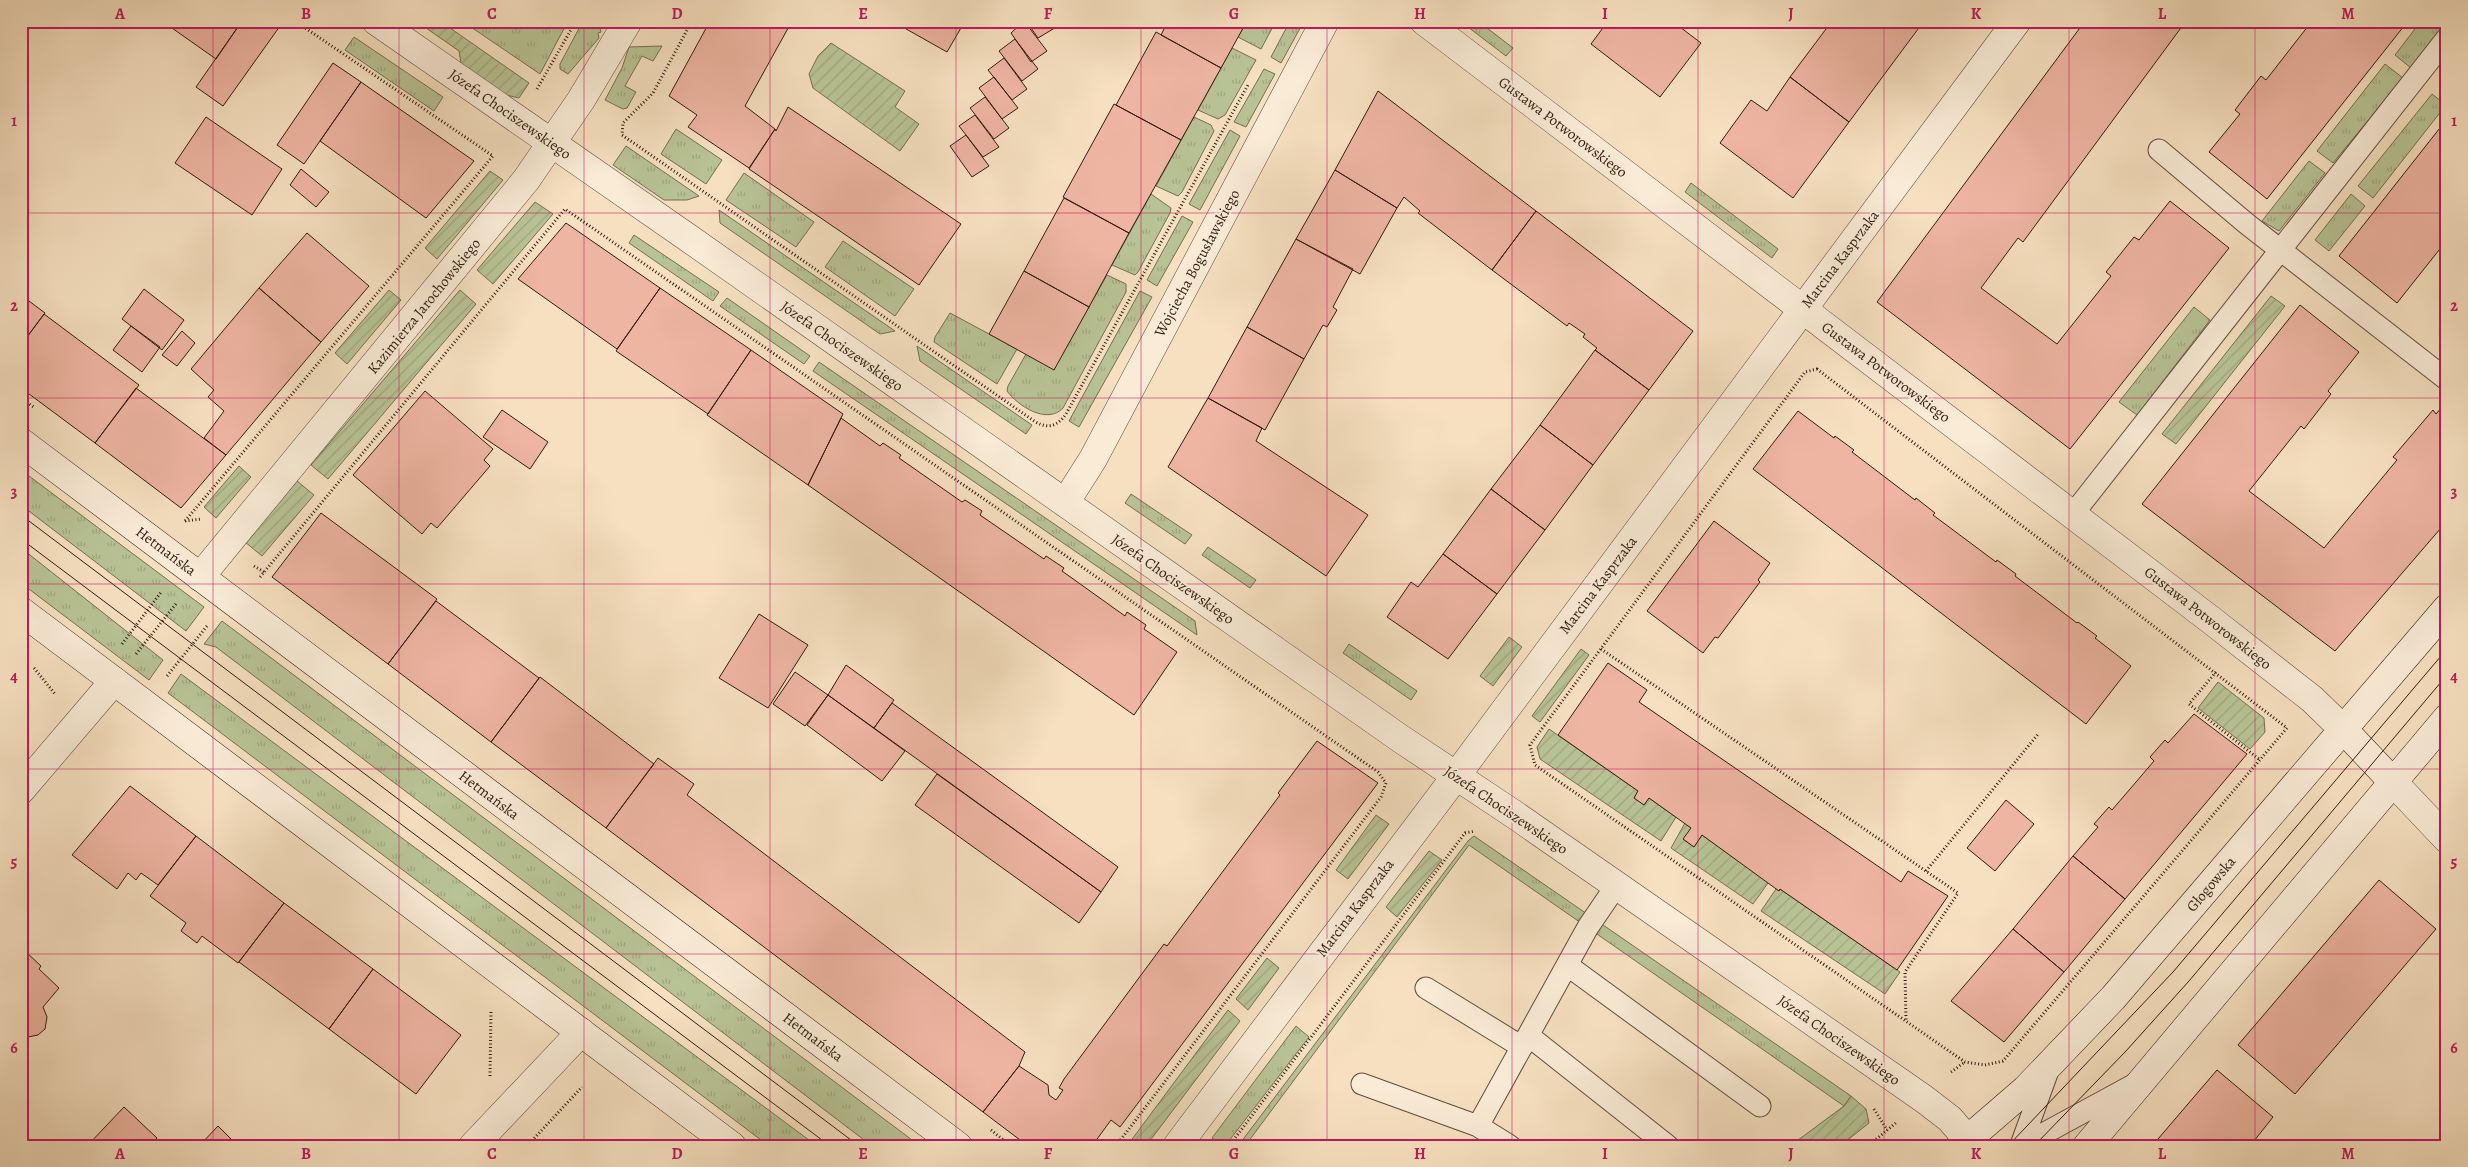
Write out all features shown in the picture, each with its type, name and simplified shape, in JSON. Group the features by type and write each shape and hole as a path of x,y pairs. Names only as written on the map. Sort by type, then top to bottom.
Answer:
{"street":[{"name":"Kazimierza Jarochowskiego","path":"192,571 526,180 582,100 628,21"},
{"name":"Wojciecha Bogusławskiego","path":"1065,503 1093,459 1325,21"},
{"name":"Gustawa Potworowskiego","path":"1424,21 2312,698 2447,838"},
{"name":"Marcina Kasprzaka","path":"1177,1146 1456,776 2017,21"},
{"name":"Józefa Chociszewskiego","path":"381,23 1456,776 1924,1099 1950,1119 1964,1143"},
{"name":"Hetmańska","path":"21,442 958,1146"},
{"name":"Głogowska","path":"1964,1143 2051,1064 2113,998 2447,608"},
{"path":"21,611 732,1146"},
{"path":"21,790 107,676"},
{"path":"2087,1146 2447,718"},
{"path":"473,1146 581,1032"}],"lane":[{"path":"2073,514 2447,38"},
{"path":"2159,150 2281,250 2446,379"},
{"path":"1478,1126 1588,927 1616,886"},
{"path":"1567,965 1760,1106"},
{"path":"1426,988 1526,1042 1668,1146"},
{"path":"2021,1146 2051,1064"},
{"path":"2021,1146 2142,1080"},
{"path":"1362,1084 1478,1126 1510,1146"}],"path":[{"path":"177,515 185,521 493,156 294,21"},
{"path":"692,21 653,93 622,123 622,134 1045,427 1057,424 1066,414 1249,82"},
{"path":"258,579 565,209 1202,648 1378,772 1386,783 1381,797 1116,1146"},
{"path":"1817,369 2182,650 2216,672 2287,728 2003,1061 1985,1065 1965,1062 1535,765 1530,745 1601,649 1805,372 1817,369"},
{"path":"21,398 37,409"},
{"path":"107,676 192,571"},
{"path":"107,676 192,571"},
{"path":"165,680 209,623"},
{"path":"1601,649 1958,893 1905,972 1906,1022"},
{"path":"34,667 59,698"},
{"path":"2216,672 2189,704 2260,760"},
{"path":"1926,871 2039,733"},
{"path":"490,1086 491,1005"},
{"path":"1951,1072 1965,1062"},
{"path":"527,1146 583,1086"},
{"path":"1868,1146 1901,1119"}],"green space":[{"path":"416,21 440,21 529,83 519,98 506,95 462,69 459,51"},
{"path":"462,21 568,21 540,74"},
{"path":"583,21 601,21 599,25 601,32 598,33 599,38 568,74 560,69 560,64"},
{"path":"1247,21 1276,21 1261,49 1238,37"},
{"path":"1290,21 1304,21 1281,63 1271,57"},
{"path":"1460,21 1478,21 1513,48 1506,56"},
{"path":"2421,21 2444,21 2447,25 2411,68 2395,55"},
{"path":"354,37 443,97 434,111 345,50"},
{"path":"831,43 905,91 895,107 919,124 900,151 813,88 809,74 818,56"},
{"path":"662,46 653,61 642,56 625,86 636,92 627,108 623,109 605,100 622,68 629,47"},
{"path":"1232,48 1256,60 1225,115 1218,119 1198,110"},
{"path":"2385,64 2403,78 2333,163 2317,151"},
{"path":"1264,69 1275,74 1246,127 1234,122"},
{"path":"2432,94 2446,105 2373,198 2358,186"},
{"path":"1194,117 1211,125 1214,131 1182,192 1178,196 1156,186"},
{"path":"676,129 722,160 706,184 661,154"},
{"path":"1230,130 1240,136 1200,210 1189,204"},
{"path":"626,146 699,196 687,200 664,200 613,165"},
{"path":"2309,161 2325,173 2279,231 2262,221"},
{"path":"490,171 503,180 437,259 425,248"},
{"path":"744,173 814,222 796,247 726,200"},
{"path":"1691,183 1778,249 1772,258 1685,192"},
{"path":"1151,194 1171,208 1135,275 1112,265"},
{"path":"2351,194 2365,206 2329,251 2315,240"},
{"path":"535,202 553,214 493,284 477,270"},
{"path":"719,210 895,331 880,334 720,223"},
{"path":"1182,216 1193,222 1157,286 1147,280"},
{"path":"634,235 719,292 713,301 629,243"},
{"path":"843,241 914,289 895,316 825,267"},
{"path":"1107,275 1126,284 1126,292 1063,408 1049,415 1033,412 1012,397 1007,391 1008,386 1026,354 1054,369"},
{"path":"389,290 401,300 347,364 335,353"},
{"path":"460,290 476,304 328,479 311,465"},
{"path":"1140,291 1152,297 1079,427 1069,421"},
{"path":"2271,296 2285,306 2176,444 2162,434"},
{"path":"727,298 810,356 804,364 720,306"},
{"path":"2194,307 2210,320 2137,415 2119,402"},
{"path":"950,313 1017,349 997,384 934,342 935,337"},
{"path":"917,346 1032,425 1026,434 920,361"},
{"path":"819,362 1195,621 1197,635 813,371"},
{"path":"239,466 251,477 216,518 204,507"},
{"path":"21,470 204,607 186,631 21,505"},
{"path":"297,481 314,495 262,556 245,542"},
{"path":"1131,494 1192,535 1185,544 1125,503"},
{"path":"1208,547 1256,580 1250,588 1202,555"},
{"path":"21,548 163,660 149,680 21,583"},
{"path":"222,621 920,1146 872,1146 216,647 204,644"},
{"path":"1509,637 1522,647 1493,686 1480,676"},
{"path":"1349,644 1417,691 1411,700 1343,653"},
{"path":"1581,649 1589,655 1540,722 1532,716"},
{"path":"181,674 817,1146 769,1146 168,693"},
{"path":"2218,682 2264,718 2265,732 2250,749 2198,708"},
{"path":"1549,729 1638,791 1634,798 1644,805 1649,798 1676,817 1661,841 1540,759 1537,747"},
{"path":"1376,815 1389,824 1348,879 1336,870"},
{"path":"1685,823 1691,828 1684,840 1694,847 1702,835 1767,880 1768,883 1753,904 1671,848"},
{"path":"1474,836 1851,1096 1844,1106 1469,845 1245,1146 1238,1146 1468,841"},
{"path":"1429,851 1442,860 1397,917 1386,907"},
{"path":"1776,889 1779,891 1780,889 1900,972 1885,994 1761,911"},
{"path":"1267,958 1279,968 1248,1010 1236,999"},
{"path":"1228,1010 1240,1021 1146,1146 1127,1146"},
{"path":"1296,1026 1309,1037 1225,1146 1212,1138"},
{"path":"1851,1096 1866,1109 1869,1123 1840,1146 1790,1146 1844,1106"}],"building":[{"path":"162,21 242,21 216,59"},
{"path":"242,21 273,21 280,26 223,106 196,87"},
{"path":"710,21 792,21 745,106 775,129 749,168 688,127 697,115 669,96"},
{"path":"892,21 965,21 947,52"},
{"path":"1024,21 1047,51 1031,62 1011,33"},
{"path":"1026,21 1055,21 1058,26 1038,38"},
{"path":"1168,21 1247,21 1221,68 1161,35"},
{"path":"1608,21 1672,21 1701,43 1660,97 1591,44"},
{"path":"1832,21 1924,21 1849,122 1790,77"},
{"path":"2085,21 2186,21 2023,242 2018,238 1981,288 2057,344 2111,276 2106,272 2134,237 2139,240 2170,201 2229,248 2070,449 1877,302"},
{"path":"2312,21 2408,21 2267,199 2209,152 2240,114 2235,110 2261,76 2266,80"},
{"path":"1156,32 1221,68 1181,140 1116,105"},
{"path":"1015,39 1038,69 1022,81 999,51"},
{"path":"1004,58 1027,89 1012,100 988,70"},
{"path":"333,63 361,82 304,164 277,145"},
{"path":"994,77 1018,108 1002,119 979,88"},
{"path":"1790,77 1849,122 1793,198 1720,143 1751,100 1767,111"},
{"path":"361,82 474,161 426,218 320,141"},
{"path":"1378,91 1536,211 1492,270 1418,213 1420,211 1404,197 1397,208 1335,170"},
{"path":"985,97 1009,128 994,139 970,108"},
{"path":"1114,104 1181,140 1129,233 1063,197"},
{"path":"788,107 961,224 919,285 749,169 775,129 776,131"},
{"path":"975,115 999,147 983,157 959,126"},
{"path":"206,117 282,169 252,215 175,163"},
{"path":"2447,119 2447,240 2397,303 2339,256"},
{"path":"966,135 989,166 972,177 950,146"},
{"path":"301,169 329,192 316,207 290,185"},
{"path":"1335,170 1397,208 1360,274 1296,239"},
{"path":"1064,198 1129,233 1089,307 1024,271"},
{"path":"1536,211 1693,331 1649,390 1595,350 1597,348 1583,337 1585,334 1569,323 1567,326 1492,270"},
{"path":"566,223 660,288 617,349 518,279"},
{"path":"307,233 369,286 321,342 259,288"},
{"path":"1296,239 1353,269 1333,307 1337,310 1327,327 1323,325 1304,359 1247,327"},
{"path":"1024,271 1089,307 1054,370 989,334"},
{"path":"259,288 321,342 226,455 204,438 224,411 208,397 214,390 191,369"},
{"path":"660,288 751,350 708,414 616,351"},
{"path":"144,289 184,320 162,350 122,319"},
{"path":"21,295 45,313 21,345"},
{"path":"2300,305 2359,352 2328,391 2331,394 2304,429 2301,426 2249,491 2324,548 2397,460 2393,457 2433,410 2436,414 2447,401 2447,521 2335,651 2142,504"},
{"path":"44,314 139,385 95,443 21,388 21,345"},
{"path":"131,326 160,347 142,372 113,350"},
{"path":"1247,327 1304,359 1265,430 1208,398"},
{"path":"182,331 195,343 177,366 162,355"},
{"path":"751,350 843,414 808,485 707,415"},
{"path":"1595,350 1649,390 1593,465 1540,425"},
{"path":"136,388 226,455 181,508 95,443"},
{"path":"425,391 493,449 484,460 490,466 437,528 431,523 422,534 353,475"},
{"path":"1208,398 1262,428 1256,441 1368,515 1326,576 1168,467"},
{"path":"502,410 548,442 530,469 483,437"},
{"path":"1798,411 1834,438 1835,436 1854,450 1852,452 1935,513 1933,515 1996,562 1997,560 2016,574 2015,576 2097,636 2095,638 2131,666 2086,724 1753,469"},
{"path":"841,418 880,446 883,443 901,455 899,458 962,502 965,500 982,511 980,515 1044,559 1046,556 1064,568 1062,571 1125,616 1127,612 1146,625 1144,629 1177,652 1134,715 808,485"},
{"path":"1540,425 1593,465 1545,530 1491,489"},
{"path":"1491,489 1545,530 1497,594 1443,554"},
{"path":"321,513 437,599 388,664 272,577"},
{"path":"1714,521 1770,563 1758,580 1760,582 1718,638 1715,637 1703,653 1647,611"},
{"path":"1443,554 1497,594 1448,659 1387,617 1411,582 1418,587"},
{"path":"436,601 539,678 491,742 388,664"},
{"path":"759,614 808,645 768,708 719,678"},
{"path":"1608,663 1647,690 1639,702 1901,882 1908,871 1948,896 1897,970 1780,889 1779,891 1702,835 1694,847 1683,839 1691,828 1649,798 1644,805 1634,798 1638,791 1558,735"},
{"path":"846,665 894,700 874,728 828,695"},
{"path":"795,672 828,695 805,726 773,704"},
{"path":"540,677 654,764 606,828 491,742"},
{"path":"828,695 905,751 882,781 807,725"},
{"path":"892,703 1118,867 1101,892 874,728"},
{"path":"2194,714 2247,754 2125,899 2073,856 2098,827 2094,824 2109,807 2112,810 2154,761 2150,757 2165,740 2168,743"},
{"path":"1317,741 1378,783 1120,1127 1111,1120 1092,1146 1028,1146 983,1112 1019,1066 1048,1085 1049,1095 1056,1100 1063,1090 1059,1088 1064,1079 1164,944 1167,946 1280,795 1278,793"},
{"path":"658,758 694,784 687,795 1025,1052 1019,1066 983,1112 606,828"},
{"path":"937,774 1101,892 1079,923 915,805"},
{"path":"130,786 196,836 158,885 141,873 136,880 128,873 117,889 72,855"},
{"path":"2006,800 2034,824 1995,871 1967,848"},
{"path":"196,836 284,903 238,963 202,936 197,943 181,931 186,923 150,896"},
{"path":"2073,856 2125,899 2064,972 2013,929"},
{"path":"2379,880 2436,929 2295,1094 2238,1045"},
{"path":"284,903 373,969 329,1029 239,962"},
{"path":"2013,929 2064,972 2004,1042 1951,1001"},
{"path":"25,951 41,966 39,969 59,988 43,1007 47,1017 45,1029 38,1035 28,1037 21,1034 21,954"},
{"path":"373,969 461,1035 416,1094 329,1029"},
{"path":"2217,1070 2273,1117 2250,1146 2152,1146"},
{"path":"124,1107 157,1138 150,1146 87,1146"},
{"path":"218,1126 238,1146 199,1146"}],"tram line":[{"path":"21,515 859,1146"},
{"path":"21,539 830,1146"},
{"path":"2008,1146 2173,972 2447,649"},
{"path":"2034,1146 2126,1051 2189,981 2447,675"}]}
